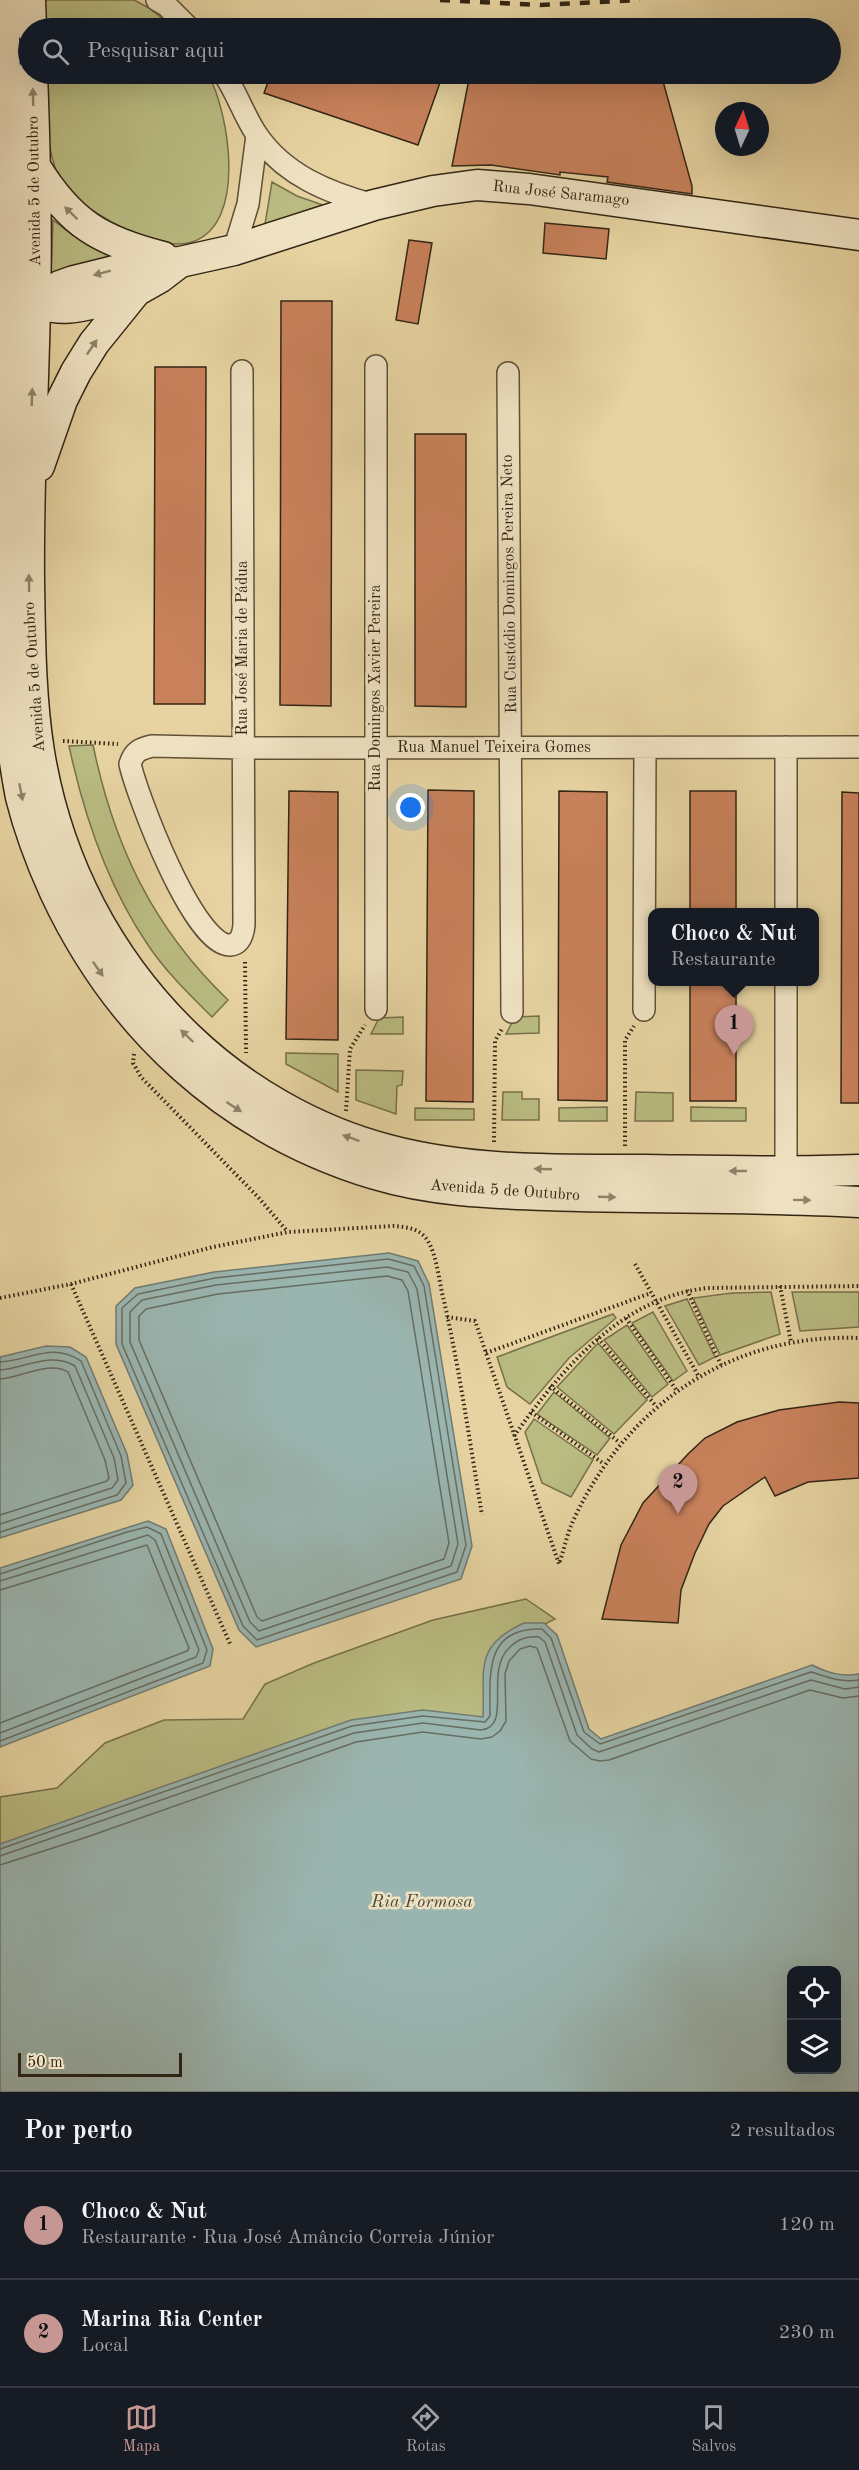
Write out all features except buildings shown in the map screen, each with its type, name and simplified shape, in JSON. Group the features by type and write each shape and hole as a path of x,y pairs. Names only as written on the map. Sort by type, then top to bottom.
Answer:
{"main road":[{"name":"Avenida 5 de Outubro","path":"3,0 6,248 4,335 6,648 13,753 33,838 69,922 92,960 142,1027 192,1077 258,1122 296,1144 377,1175 427,1186 485,1193 608,1198 859,1202"},
{"path":"30,0 31,18"},
{"name":"Avenida 5 de Outubro","path":"32,84 36,168 36,303 28,497 34,704 39,751 50,803 63,844 95,919 140,984 198,1047 246,1084 310,1121 386,1150 424,1158 494,1167 625,1170 859,1170"},
{"path":"36,168 54,197 78,221 101,236 133,250 180,262"},
{"name":"Rua José Saramago","path":"180,262 234,250 374,205 433,191 488,186 552,192 859,235"},
{"path":"6,248 14,277 24,291 36,303 50,308 72,308 136,291 159,278 180,262"},
{"path":"4,335 14,320 60,286 74,280 143,264 180,262"},
{"path":"28,497 56,418 76,372 94,343 136,291"}],"street":[{"path":"157,0 179,18"},
{"path":"231,84 257,135 280,161 305,179 335,194 374,205"},
{"path":"234,250 248,204 257,135"},
{"name":"Rua Domingos Xavier Pereira","path":"375,1009 376,366"},
{"name":"Rua José Maria de Pádua","path":"242,371 244,925"},
{"name":"Rua Custódio Domingos Pereira Neto","path":"508,373 512,1012"},
{"name":"Rua Manuel Teixeira Gomes","path":"244,925 242,937 236,944 227,945 218,942 195,913 168,868 148,821 130,764 133,755 140,748 152,746 244,748 859,747"},
{"path":"786,747 786,908"},
{"path":"644,1010 645,748"},
{"path":"786,986 786,1171"}],"path":[{"path":"68,741 92,742"},
{"path":"244,925 246,1084"},
{"path":"345,1136 350,1049 375,1009"},
{"path":"625,1170 626,1040 644,1010"},
{"path":"494,1167 495,1041 512,1012"},
{"path":"142,1027 133,1063 141,1077 258,1197 288,1232"},
{"path":"0,1298 71,1284 213,1247 288,1232 411,1227 421,1233 429,1243 447,1317 482,1515"},
{"path":"635,1264 699,1377"},
{"path":"71,1284 231,1646"},
{"path":"780,1286 791,1342"},
{"path":"514,1436 550,1386 575,1359 598,1338 655,1300 687,1290 780,1286 859,1286"},
{"path":"687,1290 721,1365"},
{"path":"486,1353 651,1293"},
{"path":"447,1317 475,1321 560,1564 572,1523 604,1464 620,1443 656,1406 699,1377 756,1351 791,1342 859,1338"},
{"path":"626,1318 677,1391"},
{"path":"598,1338 656,1406"},
{"path":"550,1386 620,1443"},
{"path":"531,1412 604,1464"}],"green space":[{"path":"43,0 134,0 162,18 44,18"},
{"path":"46,84 213,84 227,139 229,166 227,191 221,214 210,231 192,242 178,244 144,237 110,221 80,201 64,186 51,153"},
{"path":"272,182 297,196 323,205 265,224"},
{"path":"53,220 74,236 119,258 51,275"},
{"path":"93,745 112,817 140,883 178,944 228,1000 212,1017 155,955 133,922 109,874 90,824 69,746"},
{"path":"539,1016 539,1033 506,1034 515,1017"},
{"path":"403,1017 403,1034 371,1034 379,1018"},
{"path":"286,1053 338,1054 338,1092 286,1064"},
{"path":"356,1070 403,1071 402,1085 397,1086 396,1114 356,1100"},
{"path":"503,1092 522,1092 522,1099 539,1099 539,1120 502,1120"},
{"path":"636,1092 673,1093 673,1121 635,1121"},
{"path":"607,1107 607,1121 559,1121 559,1108"},
{"path":"691,1107 746,1108 746,1121 691,1121"},
{"path":"415,1108 474,1109 474,1120 415,1120"},
{"path":"771,1292 780,1334 720,1355 693,1298 732,1293"},
{"path":"792,1292 859,1292 859,1327 800,1331"},
{"path":"687,1299 715,1357 699,1365 665,1306"},
{"path":"653,1312 687,1371 673,1381 632,1323"},
{"path":"613,1314 616,1318 569,1358 530,1404 507,1387 497,1357"},
{"path":"627,1325 668,1384 652,1397 604,1340"},
{"path":"598,1343 647,1400 614,1434 557,1387"},
{"path":"554,1392 610,1438 597,1455 537,1414"},
{"path":"534,1419 593,1460 571,1497 542,1483 525,1432"},
{"path":"526,1599 555,1619 543,1625 486,1720 0,1846 0,1797 57,1788 105,1743 164,1720 243,1719 265,1684 314,1663 433,1620"}],"water":[{"path":"389,1253 418,1261 429,1284 472,1546 461,1579 256,1647 239,1630 116,1344 116,1306 135,1288 214,1272"},
{"path":"46,1346 70,1347 86,1357 127,1454 133,1485 121,1500 0,1538 0,1357"},
{"path":"148,1521 166,1529 213,1649 210,1666 0,1747 0,1568"},
{"name":"Ria Formosa","path":"524,1623 544,1623 557,1635 589,1729 601,1739 812,1665 835,1674 859,1674 859,2092 0,2092 0,1844 351,1720 423,1710 483,1717 485,1661 496,1641"}],"railway":[{"path":"440,0 540,5 640,0"}],"place":[{"name":"Choco & Nut","path":"734,1055"},
{"name":"Marina Ria Center","path":"678,1514"}]}
